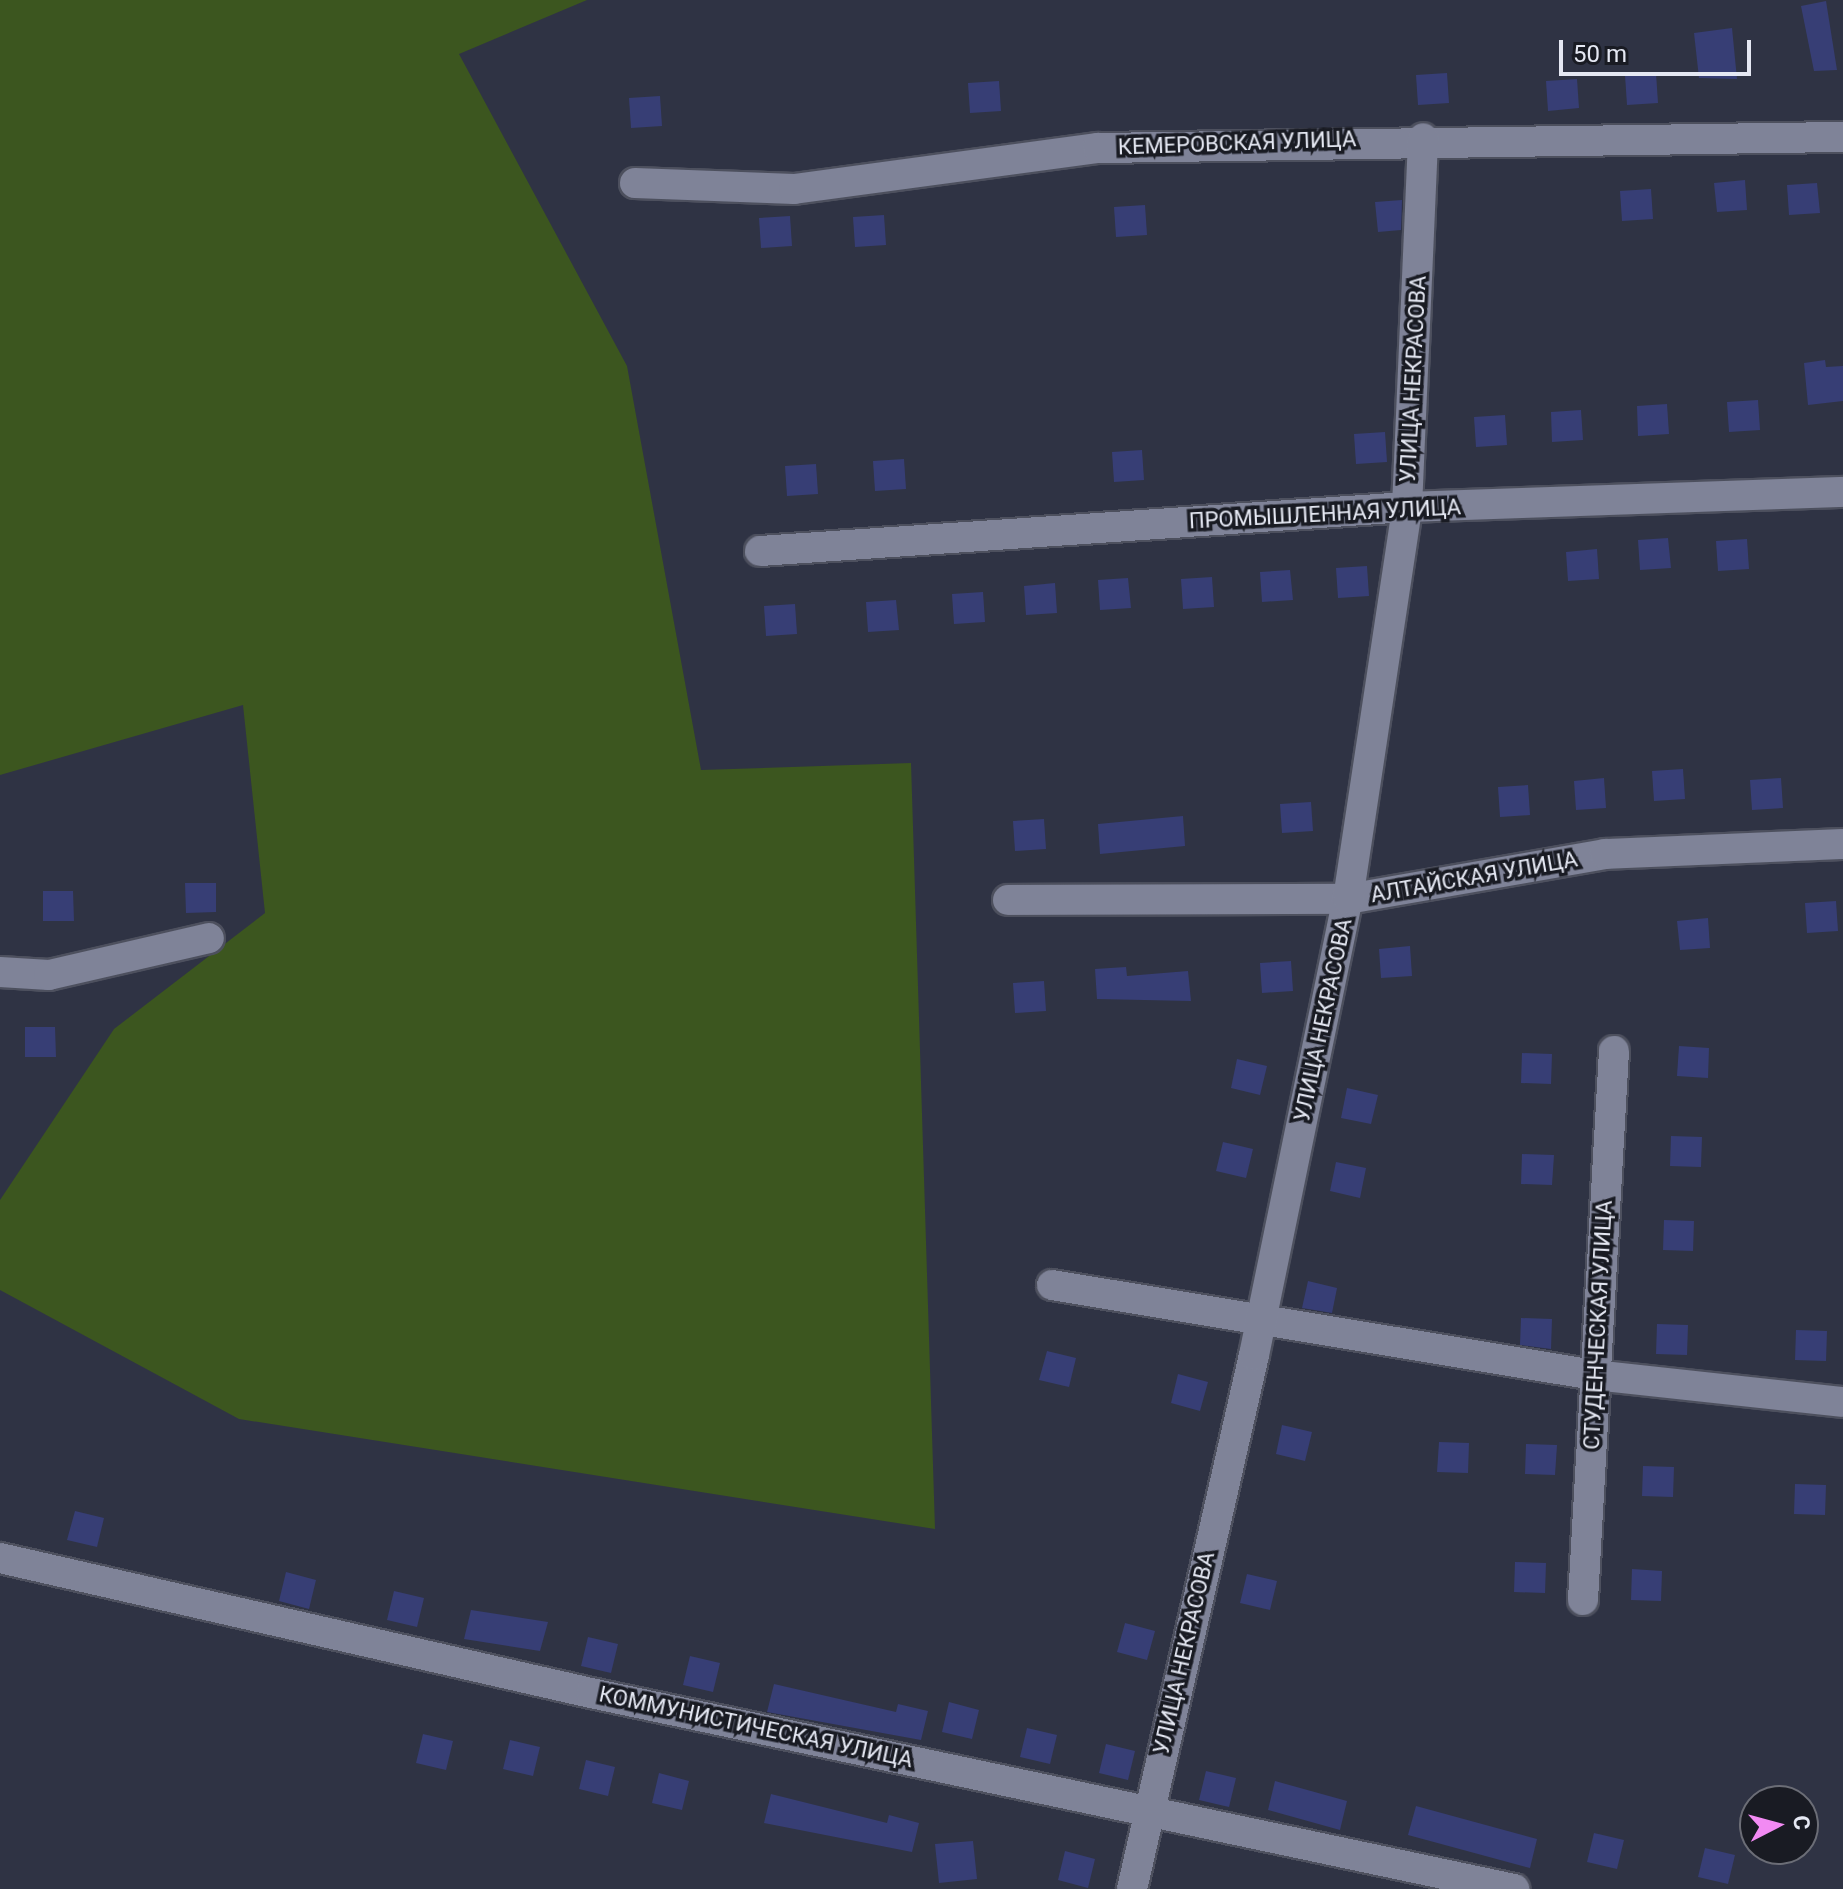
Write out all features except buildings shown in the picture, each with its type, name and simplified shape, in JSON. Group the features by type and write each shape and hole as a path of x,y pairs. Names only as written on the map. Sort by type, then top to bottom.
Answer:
{"street":[{"name":"КЕМЕРОВСКАЯ УЛИЦА","path":"635,183 794,189 1098,148 1423,138 1843,137"},
{"name":"УЛИЦА НЕКРАСОВА","path":"1132,1889 1260,1325 1348,899 1407,507 1423,138"},
{"name":"ПРОМЫШЛЕННАЯ УЛИЦА","path":"760,551 1407,507 1843,492"},
{"name":"АЛТАЙСКАЯ УЛИЦА","path":"1008,900 1348,899 1605,854 1843,844"},
{"path":"0,972 49,975 209,938"},
{"name":"СТУДЕНЧЕСКАЯ УЛИЦА","path":"1583,1600 1614,1051"},
{"path":"1052,1285 1260,1325 1594,1375 1843,1402"},
{"name":"КОММУНИСТИЧЕСКАЯ УЛИЦА","path":"0,1558 591,1693 1514,1889"}],"green space":[{"path":"0,0 587,0 459,54 627,366 701,770 911,763 935,1529 239,1419 0,1290 0,1200 114,1029 265,913 243,705 0,775"}]}
